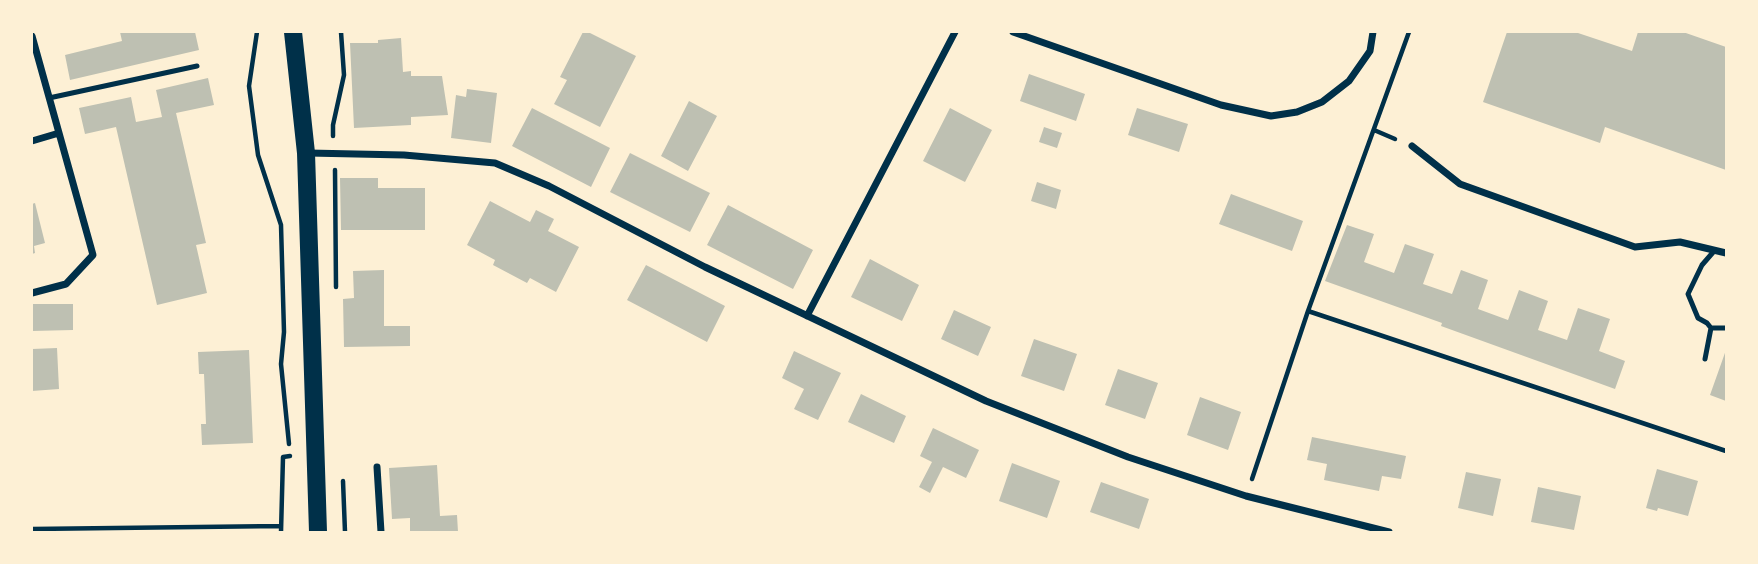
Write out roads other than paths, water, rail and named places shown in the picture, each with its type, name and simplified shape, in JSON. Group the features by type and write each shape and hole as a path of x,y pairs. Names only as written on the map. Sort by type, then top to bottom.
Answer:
{"main road":[{"path":"293,32 306,153 318,533"}],"street":[{"path":"807,316 955,32"},
{"path":"1013,32 1221,105 1271,116 1297,112 1322,102 1349,81 1370,51 1373,32"},
{"path":"32,36 93,254 66,284 32,293"},
{"path":"32,141 59,133"},
{"path":"1412,146 1461,184 1635,247 1680,242 1727,253"},
{"path":"306,153 404,155 495,163 549,186 705,267 986,401 1128,457 1246,496 1389,533"},
{"path":"377,467 381,533"}],"lane":[{"path":"49,98 197,66"},
{"path":"1705,359 1711,328 1698,318 1688,294 1702,265 1715,250"},
{"path":"1711,328 1727,328"}]}
